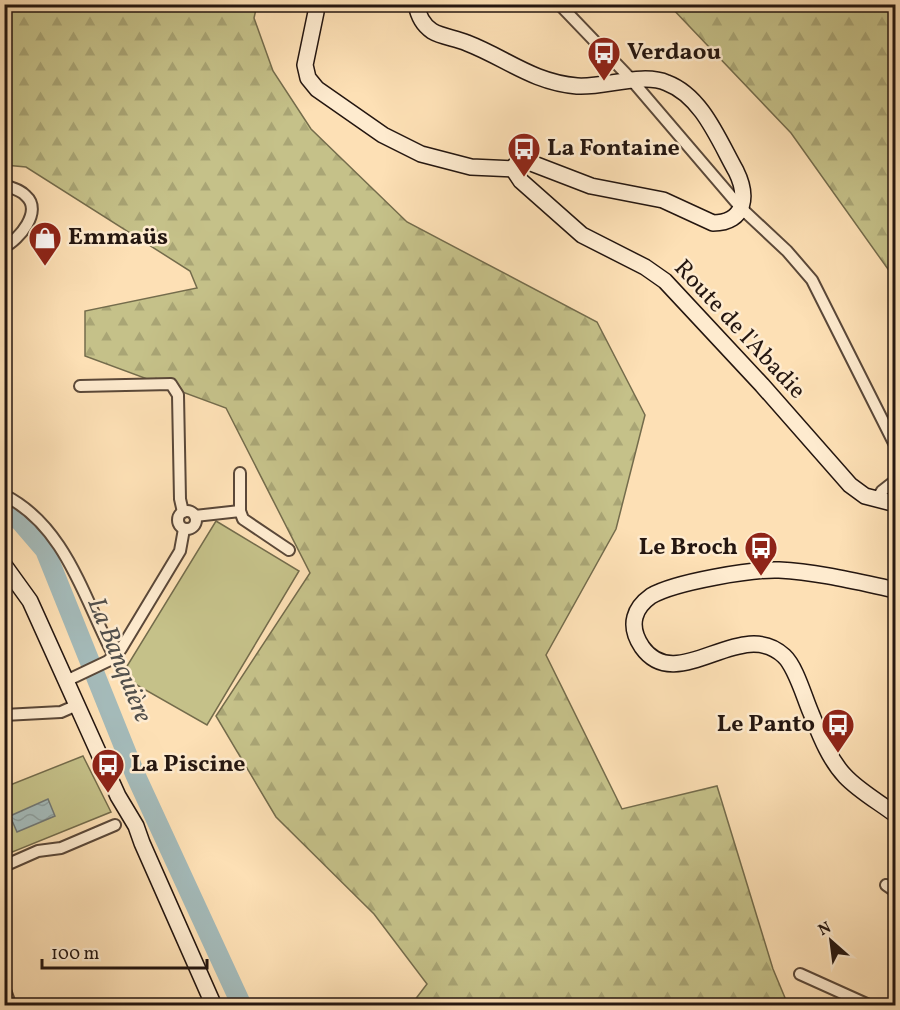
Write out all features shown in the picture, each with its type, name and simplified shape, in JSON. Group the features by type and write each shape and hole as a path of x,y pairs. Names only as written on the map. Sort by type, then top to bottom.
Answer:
{"street":[{"path":"316,4 305,65 308,78 317,88 383,135 421,154 471,167 513,169 519,161 526,161 591,186 651,196 712,223 729,220 741,208 742,185 714,132 696,105 674,86 666,82 647,79 591,86 543,79 516,68 469,43 433,32 420,18 416,4"},
{"path":"560,4 632,81 741,208 787,251 812,280 896,447"},
{"name":"Route de l'Abadie","path":"513,169 521,181 582,235 645,267 666,281 783,409 840,476 858,491 896,504"},
{"path":"4,186 27,196 32,208 29,220 20,236 4,247"},
{"path":"80,386 171,384 178,395 180,499 183,512"},
{"path":"240,473 241,516 246,523 289,550"},
{"path":"877,499 882,491 896,480"},
{"path":"4,495 28,509 60,546 111,658"},
{"path":"195,516 240,511"},
{"path":"183,512 191,512 197,522 194,527 184,529"},
{"path":"183,512 178,523 184,529"},
{"path":"71,678 111,658 122,649 180,551 184,529"},
{"path":"4,566 30,601 71,678 77,705 118,796 136,826 214,1005"},
{"path":"896,590 799,572 779,570 743,573 677,587 650,597 638,610 634,630 645,651 658,661 669,665 749,643 774,648 785,657 792,669 819,733 835,763 855,785 896,815"},
{"path":"4,715 61,712 77,705"},
{"path":"4,866 38,851 61,848 115,825"},
{"path":"886,885 896,892"},
{"path":"800,974 871,1005"},
{"path":"4,987 9,1001 7,1005"}],"green space":[{"path":"4,5 257,5 254,18 273,71 311,129 407,222 597,322 645,415 616,529 546,655 622,809 717,786 773,969 788,1005 411,1005 427,984 374,914 276,817 216,716 310,573 226,408 85,356 85,311 197,288 190,271 26,167 5,165"},
{"path":"669,5 895,5 895,279 791,133"},
{"path":"216,521 299,571 207,725 121,676"},
{"path":"83,756 111,812 5,855 5,787"}],"water":[{"path":"48,799 55,816 17,832 10,816"}],"waterway":[{"name":"La Banquière","path":"4,511 20,521 45,550 135,774 242,1006"}],"place":[{"name":"Verdaou","path":"604,82"},
{"name":"La Fontaine","path":"524,178"},
{"name":"Emmaüs","path":"45,267"},
{"name":"Le Broch","path":"761,577"},
{"name":"Le Panto","path":"838,754"},
{"name":"La Piscine","path":"108,794"}]}
